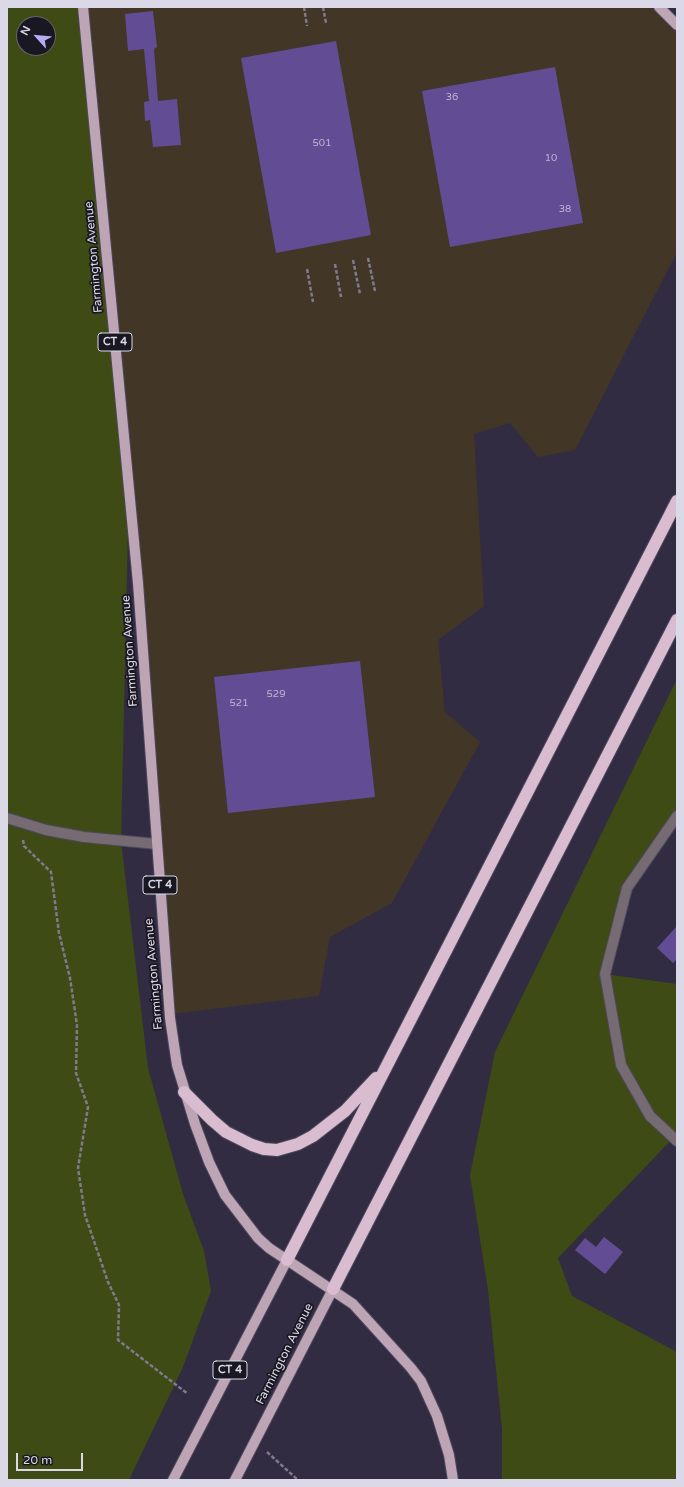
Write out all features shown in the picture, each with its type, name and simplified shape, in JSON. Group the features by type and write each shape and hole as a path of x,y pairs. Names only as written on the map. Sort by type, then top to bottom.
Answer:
{"highway":[{"path":"287,1260 677,501"},
{"path":"334,1289 677,620"},
{"path":"184,1092 212,1120 239,1140 264,1149 286,1148 298,1144 313,1136 345,1111 367,1089 390,1060"}],"main road":[{"name":"Farmington Avenue","path":"83,7 137,575 170,1018 177,1065 184,1092 209,1162 224,1195 258,1238 287,1260 334,1289 234,1480"},
{"path":"659,7 677,25"},
{"name":"CT 4","path":"173,1480 287,1260"},
{"name":"CT 4","path":"334,1289 353,1304 381,1333 421,1381 444,1434 449,1455 452,1480"}],"street":[{"path":"677,816 627,888 605,974 621,1065 650,1116 677,1141"},
{"path":"7,818 46,830 84,837 157,844"}],"path":[{"path":"304,7 307,26"},
{"path":"323,7 326,23"},
{"path":"368,258 375,291"},
{"path":"354,260 360,294"},
{"path":"335,264 341,298"},
{"path":"307,269 313,302"},
{"path":"23,823 24,846 51,872 59,933 70,978 76,1025 76,1073 88,1107 78,1168 85,1215 108,1282 119,1305 118,1340 188,1394"},
{"path":"266,1452 298,1480"}],"shaded area":[{"path":"82,7 659,7 677,25 677,252 575,450 538,457 510,423 474,434 484,606 438,640 445,712 480,742 392,903 330,937 319,996 171,1014"}],"green space":[{"path":"7,7 82,7 129,484 121,841 148,1068 183,1194 204,1251 211,1291 183,1367 129,1480 7,1480"},
{"path":"677,679 677,816 627,888 605,974 677,984 677,1134 558,1258 572,1296 677,1352 677,1480 502,1480 502,1429 488,1290 470,1175 495,1052"}],"building":[{"path":"153,11 157,47 154,49 158,101 177,99 181,145 153,147 150,120 145,121 144,102 149,101 144,49 128,51 125,14"},
{"path":"336,41 371,235 276,253 241,58"},
{"path":"555,67 583,223 450,247 422,91"},
{"path":"360,661 375,797 228,813 214,677"},
{"path":"677,926 677,959 673,963 657,948"},
{"path":"604,1237 623,1252 605,1274 575,1250 585,1238 596,1247"}]}
